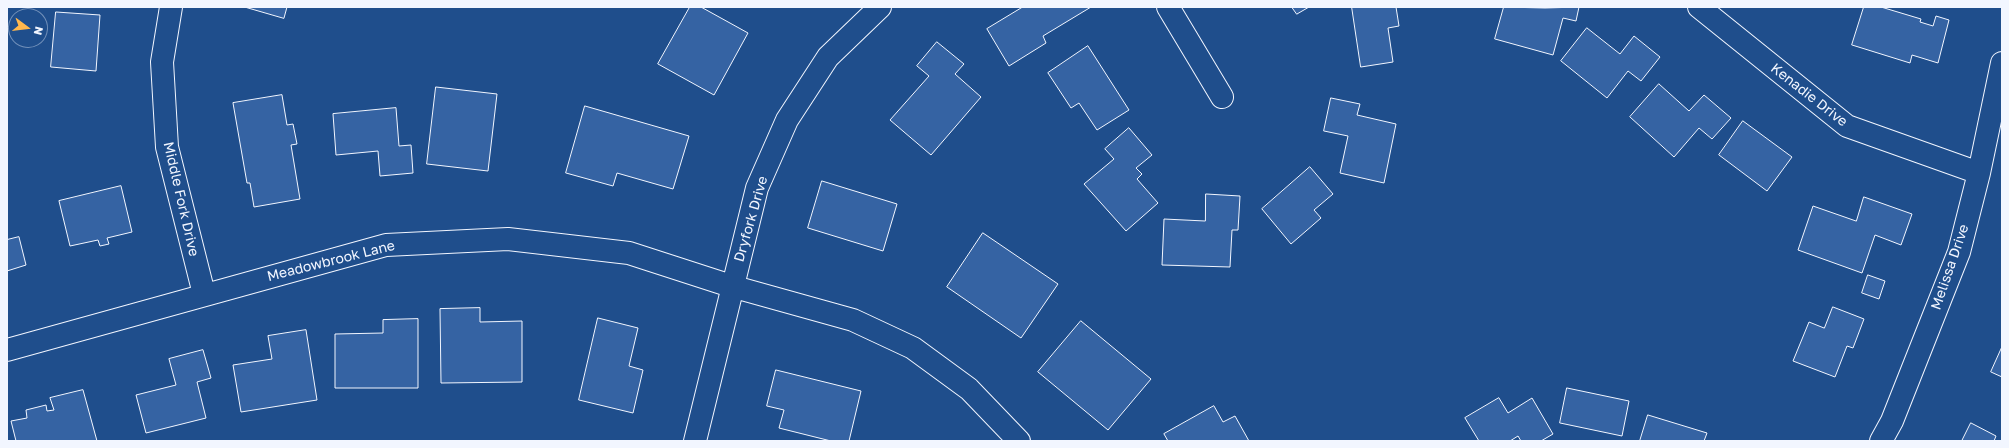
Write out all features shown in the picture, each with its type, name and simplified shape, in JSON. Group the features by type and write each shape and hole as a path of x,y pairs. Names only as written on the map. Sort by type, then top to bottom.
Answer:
{"street":[{"name":"Middle Fork Drive","path":"170,7 162,62 167,147 204,294"},
{"name":"Dryfork Drive","path":"694,441 757,188 787,120 828,57 880,7"},
{"path":"1168,7 1222,97"},
{"name":"Kenadie Drive","path":"1699,7 1847,126 1979,173"},
{"name":"Melissa Drive","path":"1881,441 1892,421 1959,252 1979,173 2002,63"},
{"name":"Meadowbrook Lane","path":"7,350 204,294 386,245 508,240 629,253 732,286 853,320 913,348 969,389 1019,441"}],"building":[{"path":"245,7 287,7 284,18"},
{"path":"690,7 701,7 748,33 714,95 658,64"},
{"path":"1023,7 1091,7 1043,36 1046,43 1009,66 987,29"},
{"path":"1292,7 1309,7 1297,14"},
{"path":"1352,7 1396,7 1399,26 1388,28 1393,62 1361,67"},
{"path":"1504,7 1579,7 1576,21 1563,18 1553,55 1495,39"},
{"path":"1864,7 1881,7 1921,19 1920,22 1933,26 1936,16 1949,20 1938,63 1912,55 1910,63 1852,45"},
{"path":"56,12 100,15 96,71 51,67"},
{"path":"1587,28 1620,54 1634,36 1660,57 1641,81 1628,71 1607,98 1561,61"},
{"path":"937,42 964,64 955,74 981,97 931,155 890,120 929,76 917,66"},
{"path":"1088,46 1129,110 1097,130 1079,103 1071,108 1048,73"},
{"path":"1659,84 1689,111 1704,95 1731,118 1712,139 1699,128 1674,157 1630,117"},
{"path":"436,87 497,94 488,171 427,164"},
{"path":"282,95 287,125 293,124 297,144 291,145 300,199 254,207 250,183 247,183 233,103"},
{"path":"1331,98 1360,104 1357,115 1396,124 1384,183 1340,173 1348,136 1324,131"},
{"path":"585,106 689,136 673,189 617,173 613,186 566,173"},
{"path":"396,108 399,146 411,145 413,173 380,176 378,151 336,155 333,114"},
{"path":"1743,121 1792,157 1767,191 1719,155"},
{"path":"1129,128 1152,155 1136,168 1142,174 1137,179 1158,203 1126,231 1084,184 1114,159 1105,149"},
{"path":"1310,167 1333,194 1314,210 1321,218 1291,244 1262,209"},
{"path":"822,181 897,204 883,251 808,228"},
{"path":"121,186 132,232 107,238 109,244 100,246 98,240 70,246 59,201"},
{"path":"1206,194 1240,196 1238,230 1232,230 1230,267 1162,265 1164,219 1205,221"},
{"path":"1864,197 1912,214 1901,245 1875,235 1862,273 1798,250 1813,206 1856,221"},
{"path":"983,233 1058,284 1021,338 947,287"},
{"path":"19,237 26,265 7,271 7,240"},
{"path":"1868,275 1885,281 1879,299 1862,293"},
{"path":"1833,307 1864,319 1853,348 1847,346 1835,377 1793,361 1809,322 1824,328"},
{"path":"480,308 480,322 522,321 522,382 441,383 440,309"},
{"path":"598,318 638,328 629,366 643,370 633,413 579,400"},
{"path":"418,319 418,388 335,388 335,334 383,333 383,320"},
{"path":"1081,321 1151,379 1108,430 1038,372"},
{"path":"306,330 317,400 241,412 233,365 272,359 268,336"},
{"path":"2002,347 2002,377 1991,372"},
{"path":"203,350 211,378 197,382 206,418 146,433 136,395 176,385 169,359"},
{"path":"776,370 861,391 849,441 831,441 779,428 784,410 767,406"},
{"path":"1567,388 1629,401 1622,436 1560,423"},
{"path":"83,390 97,441 16,441 11,421 27,418 26,410 46,405 47,411 54,410 50,398"},
{"path":"1499,398 1508,413 1532,398 1553,434 1541,441 1521,441 1518,436 1510,441 1479,441 1465,418"},
{"path":"1214,406 1223,422 1235,416 1249,441 1168,441 1164,434"},
{"path":"1648,415 1707,433 1704,441 1640,441"},
{"path":"1971,423 1996,436 1994,441 1962,441"}]}
